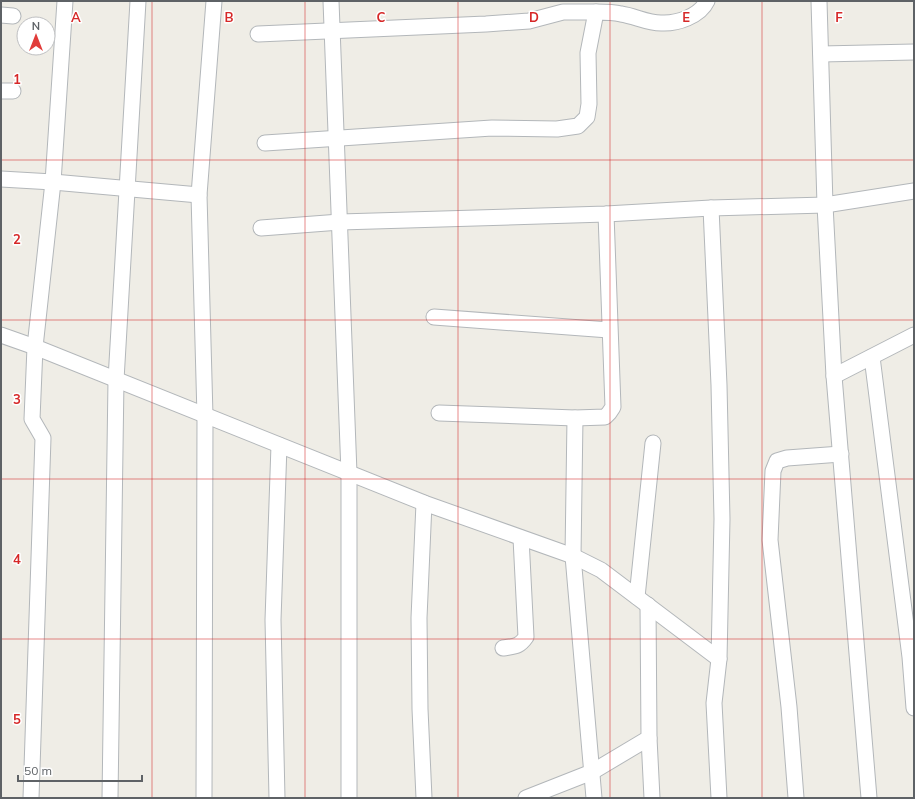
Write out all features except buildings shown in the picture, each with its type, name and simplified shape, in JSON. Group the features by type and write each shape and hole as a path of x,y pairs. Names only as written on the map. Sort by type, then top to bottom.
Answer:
{"street":[{"path":"30,798 43,438 32,419 35,347 53,182 66,1"},
{"path":"110,798 116,380 138,1"},
{"path":"204,798 206,416 199,195 214,1"},
{"path":"331,1 349,473 349,798"},
{"path":"258,34 494,24 529,21 563,12 622,14 646,21 661,23 687,18 698,12 707,1"},
{"path":"819,1 825,206 834,376 869,798"},
{"path":"265,143 492,128 557,129 578,126 587,117 590,104 588,53 596,12"},
{"path":"821,54 914,52"},
{"path":"1,179 199,195"},
{"path":"261,228 340,222 606,214 711,208 825,206 914,191"},
{"path":"711,208 722,487 719,659 714,704 719,798"},
{"path":"439,413 575,418 605,417 609,413 613,407 609,330 606,214"},
{"path":"434,316 609,330"},
{"path":"1,335 35,347 424,503 573,556 601,570 719,659"},
{"path":"834,376 914,335"},
{"path":"872,357 910,657 914,708"},
{"path":"575,418 573,556 594,798"},
{"path":"652,798 643,601 653,444"},
{"path":"277,798 273,620 279,445"},
{"path":"796,798 789,707 770,540 773,471 777,461 787,458 840,454"},
{"path":"424,503 419,618 420,709 424,798"},
{"path":"503,648 516,646 522,643 526,637 521,538"},
{"path":"526,798 592,772 649,738"}]}
